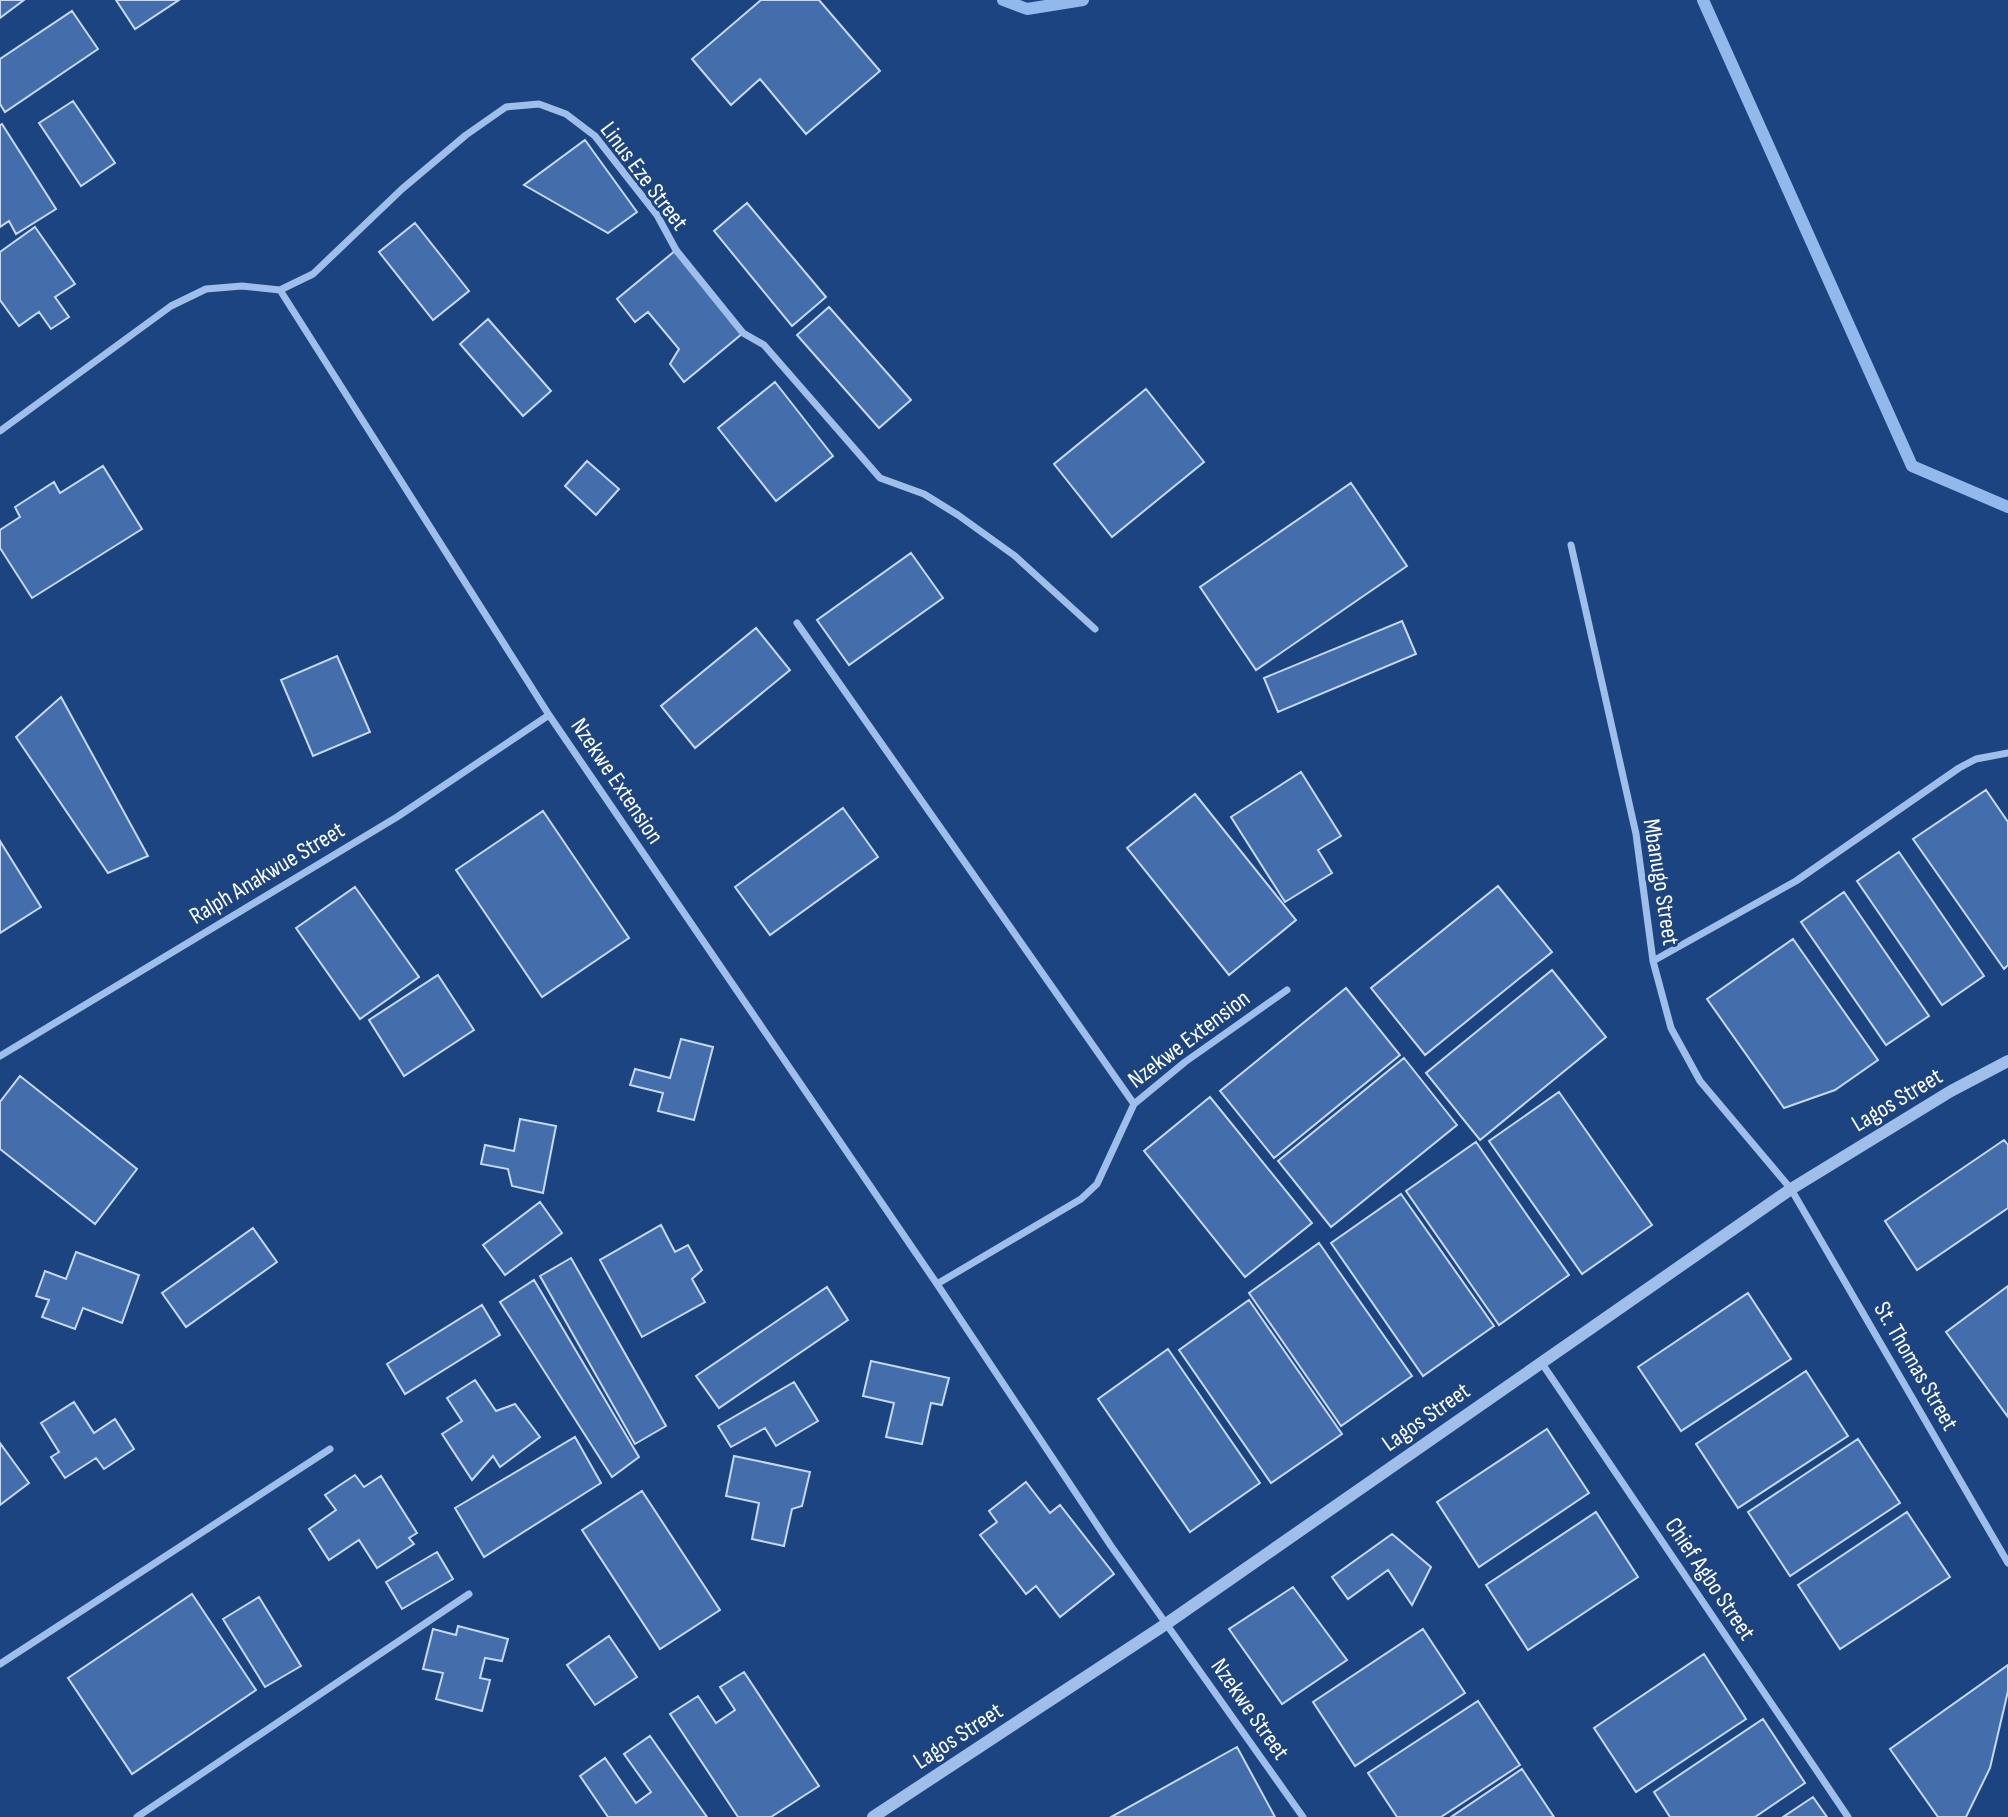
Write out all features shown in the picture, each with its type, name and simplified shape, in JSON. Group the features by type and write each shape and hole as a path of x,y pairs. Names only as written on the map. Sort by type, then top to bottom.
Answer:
{"street":[{"name":"Linus Eze Street","path":"280,290 313,274 401,189 466,135 506,107 539,104 565,114 595,136 657,215 676,250 743,333 764,345 880,478 924,494 958,515 1015,556 1095,629"},
{"path":"0,431 171,306 206,289 242,286 280,290"},
{"name":"Nzekwe Extension","path":"280,290 549,715 1166,1624"},
{"name":"Mbanugo Street","path":"1572,545 1636,834 1653,961 1671,1028 1700,1081 1791,1189"},
{"path":"797,623 1134,1104"},
{"name":"Ralph Anakwue Street","path":"0,1056 397,817 549,715"},
{"path":"1653,961 1796,881 1959,768 1976,759 2008,753"},
{"name":"Nzekwe Extension","path":"937,1284 1081,1199 1097,1184 1134,1104 1185,1062 1287,990"},
{"name":"Lagos Street","path":"873,1817 1166,1624 1791,1189 1951,1091 2008,1061"},
{"name":"St. Thomas Street","path":"1791,1189 2008,1563"},
{"name":"Chief Agbo Street","path":"1541,1363 1848,1817"},
{"path":"0,1664 330,1449"},
{"path":"136,1817 469,1594"},
{"name":"Nzekwe Street","path":"1166,1624 1303,1817"}],"building":[{"path":"0,0 24,0 0,18"},
{"path":"116,0 179,0 135,29"},
{"path":"761,0 819,0 880,71 806,134 760,79 731,105 692,59"},
{"path":"72,11 98,49 5,112 0,104 0,59"},
{"path":"73,101 115,163 81,186 39,123"},
{"path":"2,124 56,209 16,234 9,221 0,227"},
{"path":"585,140 637,212 608,233 524,185"},
{"path":"747,203 826,297 792,326 714,231"},
{"path":"415,223 469,291 433,320 379,252"},
{"path":"35,227 75,284 55,297 69,317 51,329 39,312 19,326 0,300 0,252"},
{"path":"676,250 743,333 684,382 670,364 679,349 648,312 635,322 617,299"},
{"path":"829,307 911,400 879,428 797,335"},
{"path":"488,319 551,391 523,416 460,344"},
{"path":"775,382 833,456 776,501 718,428"},
{"path":"1146,389 1204,462 1112,537 1054,464"},
{"path":"587,461 619,489 596,515 565,486"},
{"path":"103,466 142,529 32,598 0,548 0,530 20,517 15,507 54,482 60,493"},
{"path":"1351,483 1407,566 1256,670 1200,587"},
{"path":"911,553 943,598 849,665 817,620"},
{"path":"1402,621 1416,654 1278,712 1264,678"},
{"path":"756,628 790,670 695,748 661,706"},
{"path":"337,656 370,732 313,756 281,680"},
{"path":"61,697 148,856 108,873 16,737"},
{"path":"1301,772 1341,836 1318,850 1332,873 1285,902 1231,817"},
{"path":"1986,790 2008,822 2008,965 2004,969 1913,839"},
{"path":"1195,794 1296,920 1229,975 1127,848"},
{"path":"843,808 878,857 770,935 735,887"},
{"path":"543,811 629,938 542,997 456,870"},
{"path":"0,841 41,907 0,933"},
{"path":"1899,852 1984,976 1942,1005 1857,881"},
{"path":"1498,886 1552,952 1425,1055 1371,988"},
{"path":"355,887 419,977 360,1019 296,928"},
{"path":"1844,892 1929,1016 1886,1045 1801,922"},
{"path":"1793,939 1878,1060 1835,1090 1784,1108 1707,999"},
{"path":"1552,970 1606,1037 1480,1140 1426,1073"},
{"path":"438,975 474,1030 404,1076 369,1020"},
{"path":"1346,988 1400,1055 1274,1158 1220,1091"},
{"path":"681,1039 713,1047 694,1120 658,1111 663,1093 630,1085 635,1069 670,1078"},
{"path":"1404,1058 1457,1125 1331,1227 1278,1161"},
{"path":"20,1076 137,1169 95,1224 0,1149 0,1102"},
{"path":"1559,1092 1652,1225 1582,1274 1489,1141"},
{"path":"1210,1097 1312,1223 1245,1277 1144,1151"},
{"path":"520,1119 556,1126 543,1193 512,1186 508,1169 481,1164 485,1145 514,1151"},
{"path":"2004,1140 2008,1145 2008,1208 1917,1270 1885,1221"},
{"path":"1476,1142 1569,1275 1499,1325 1406,1191"},
{"path":"1401,1194 1494,1326 1423,1376 1331,1243"},
{"path":"540,1202 562,1233 505,1275 483,1245"},
{"path":"661,1225 675,1252 688,1245 702,1270 692,1279 705,1302 642,1337 600,1260"},
{"path":"253,1228 277,1262 186,1327 162,1293"},
{"path":"1319,1243 1412,1376 1341,1426 1249,1293"},
{"path":"76,1252 139,1275 122,1323 83,1308 75,1329 42,1317 49,1300 36,1296 45,1271 66,1279"},
{"path":"571,1258 666,1426 635,1444 540,1276"},
{"path":"534,1280 639,1457 612,1477 500,1302"},
{"path":"2008,1286 2008,1417 1946,1332"},
{"path":"827,1287 848,1320 719,1408 696,1376"},
{"path":"1748,1293 1791,1359 1681,1431 1638,1367"},
{"path":"1249,1300 1342,1434 1271,1483 1179,1350"},
{"path":"482,1305 500,1335 405,1394 387,1364"},
{"path":"1168,1349 1260,1483 1190,1532 1098,1399"},
{"path":"871,1361 949,1378 942,1405 931,1403 922,1444 886,1437 894,1403 863,1396"},
{"path":"1806,1371 1848,1436 1738,1508 1696,1444"},
{"path":"475,1380 496,1411 515,1404 540,1437 500,1467 493,1456 472,1480 442,1434 462,1421 447,1398"},
{"path":"794,1382 818,1421 776,1446 765,1428 731,1447 718,1426"},
{"path":"74,1402 94,1433 115,1419 134,1449 104,1469 96,1458 65,1478 51,1457 59,1452 41,1423"},
{"path":"1547,1429 1589,1493 1479,1567 1437,1502"},
{"path":"575,1437 601,1483 484,1557 455,1508"},
{"path":"1858,1439 1900,1503 1790,1576 1748,1512"},
{"path":"0,1443 29,1483 0,1505"},
{"path":"734,1456 810,1472 802,1506 792,1509 784,1546 752,1539 759,1503 726,1496"},
{"path":"355,1475 364,1487 381,1476 417,1533 409,1538 414,1544 377,1568 359,1540 329,1560 309,1529 336,1510 325,1495"},
{"path":"1026,1482 1050,1513 1060,1505 1114,1574 1060,1617 1036,1586 1026,1594 980,1535 997,1522 989,1511"},
{"path":"642,1491 720,1610 660,1649 582,1530"},
{"path":"1596,1512 1638,1577 1528,1650 1486,1585"},
{"path":"1907,1512 1950,1577 1840,1649 1798,1585"},
{"path":"1392,1534 1431,1567 1412,1605 1388,1570 1348,1599 1332,1577"},
{"path":"437,1552 453,1579 402,1609 386,1582"},
{"path":"1293,1587 1347,1660 1282,1704 1229,1629"},
{"path":"192,1594 256,1690 132,1774 68,1678"},
{"path":"259,1597 301,1666 265,1687 223,1619"},
{"path":"458,1626 508,1639 502,1661 485,1658 480,1678 490,1680 482,1711 436,1699 443,1673 423,1669 433,1629 456,1635"},
{"path":"1423,1629 1465,1693 1355,1766 1313,1702"},
{"path":"609,1636 637,1677 595,1705 567,1665"},
{"path":"1704,1654 1746,1719 1636,1792 1594,1728"},
{"path":"2008,1665 2008,1691 1990,1768 1966,1817 1938,1817 1890,1749"},
{"path":"744,1672 819,1786 771,1817 738,1817 670,1714 698,1696 716,1723 735,1710 720,1687"},
{"path":"1478,1701 1520,1765 1441,1817 1397,1817 1368,1773"},
{"path":"1763,1719 1805,1783 1755,1817 1670,1817 1654,1792"},
{"path":"650,1736 707,1817 608,1817 580,1776 605,1758 636,1803 651,1792 624,1754"},
{"path":"1237,1747 1275,1817 1111,1817"},
{"path":"1522,1769 1554,1817 1451,1817"},
{"path":"1813,1797 1827,1817 1783,1817"}],"waterway":[{"path":"1003,0 1027,9 1083,0"},
{"path":"1703,0 1912,466 2008,507"}]}
